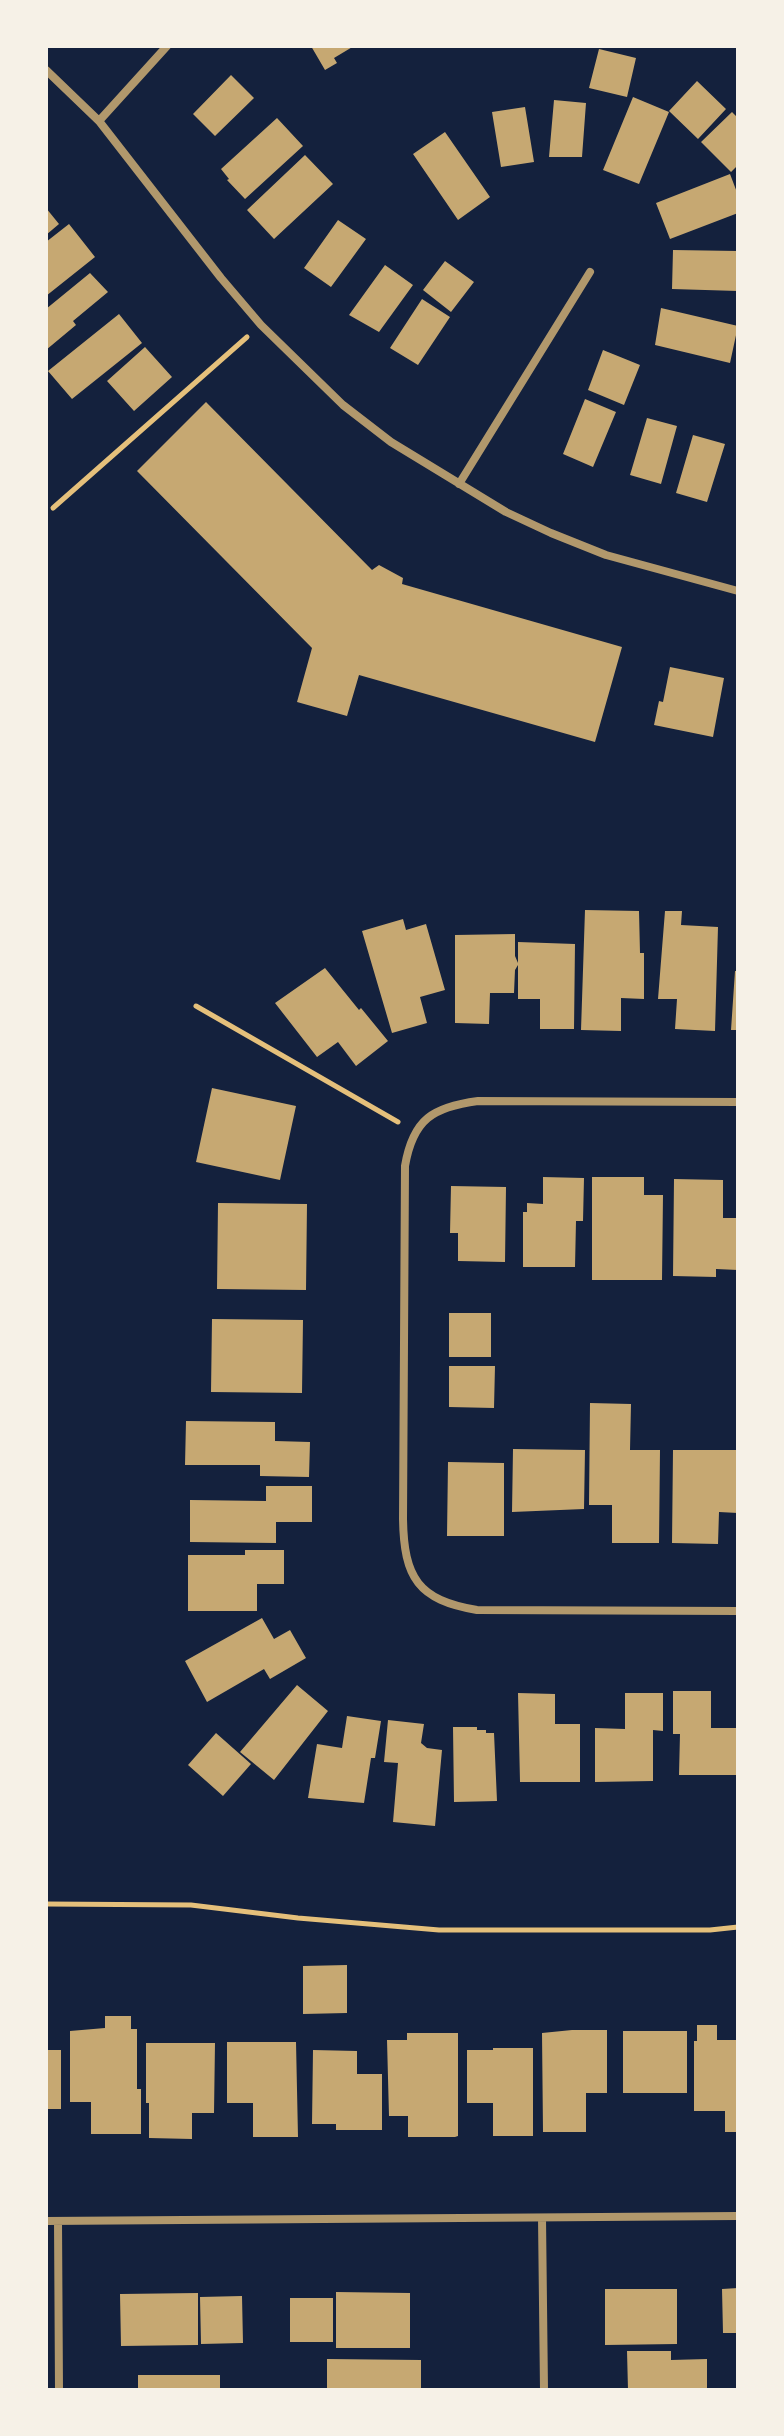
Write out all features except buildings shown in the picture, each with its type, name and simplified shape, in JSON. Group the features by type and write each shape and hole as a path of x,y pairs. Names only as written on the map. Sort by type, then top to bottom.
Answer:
{"street":[{"path":"99,121 167,46"},
{"path":"46,70 99,121 261,325 343,405 391,442 517,517 606,555 738,591"},
{"path":"459,484 590,272"},
{"path":"738,1102 478,1101 439,1109 425,1119 408,1148 405,1166 403,1528 410,1573 421,1589 435,1599 477,1610 738,1611"},
{"path":"46,2221 738,2216"},
{"path":"542,2218 544,2390"},
{"path":"58,2221 59,2390"}],"path":[{"path":"53,508 261,325"},
{"path":"196,1006 416,1132"},
{"path":"46,1904 191,1905 439,1930 710,1930 738,1927"}]}
